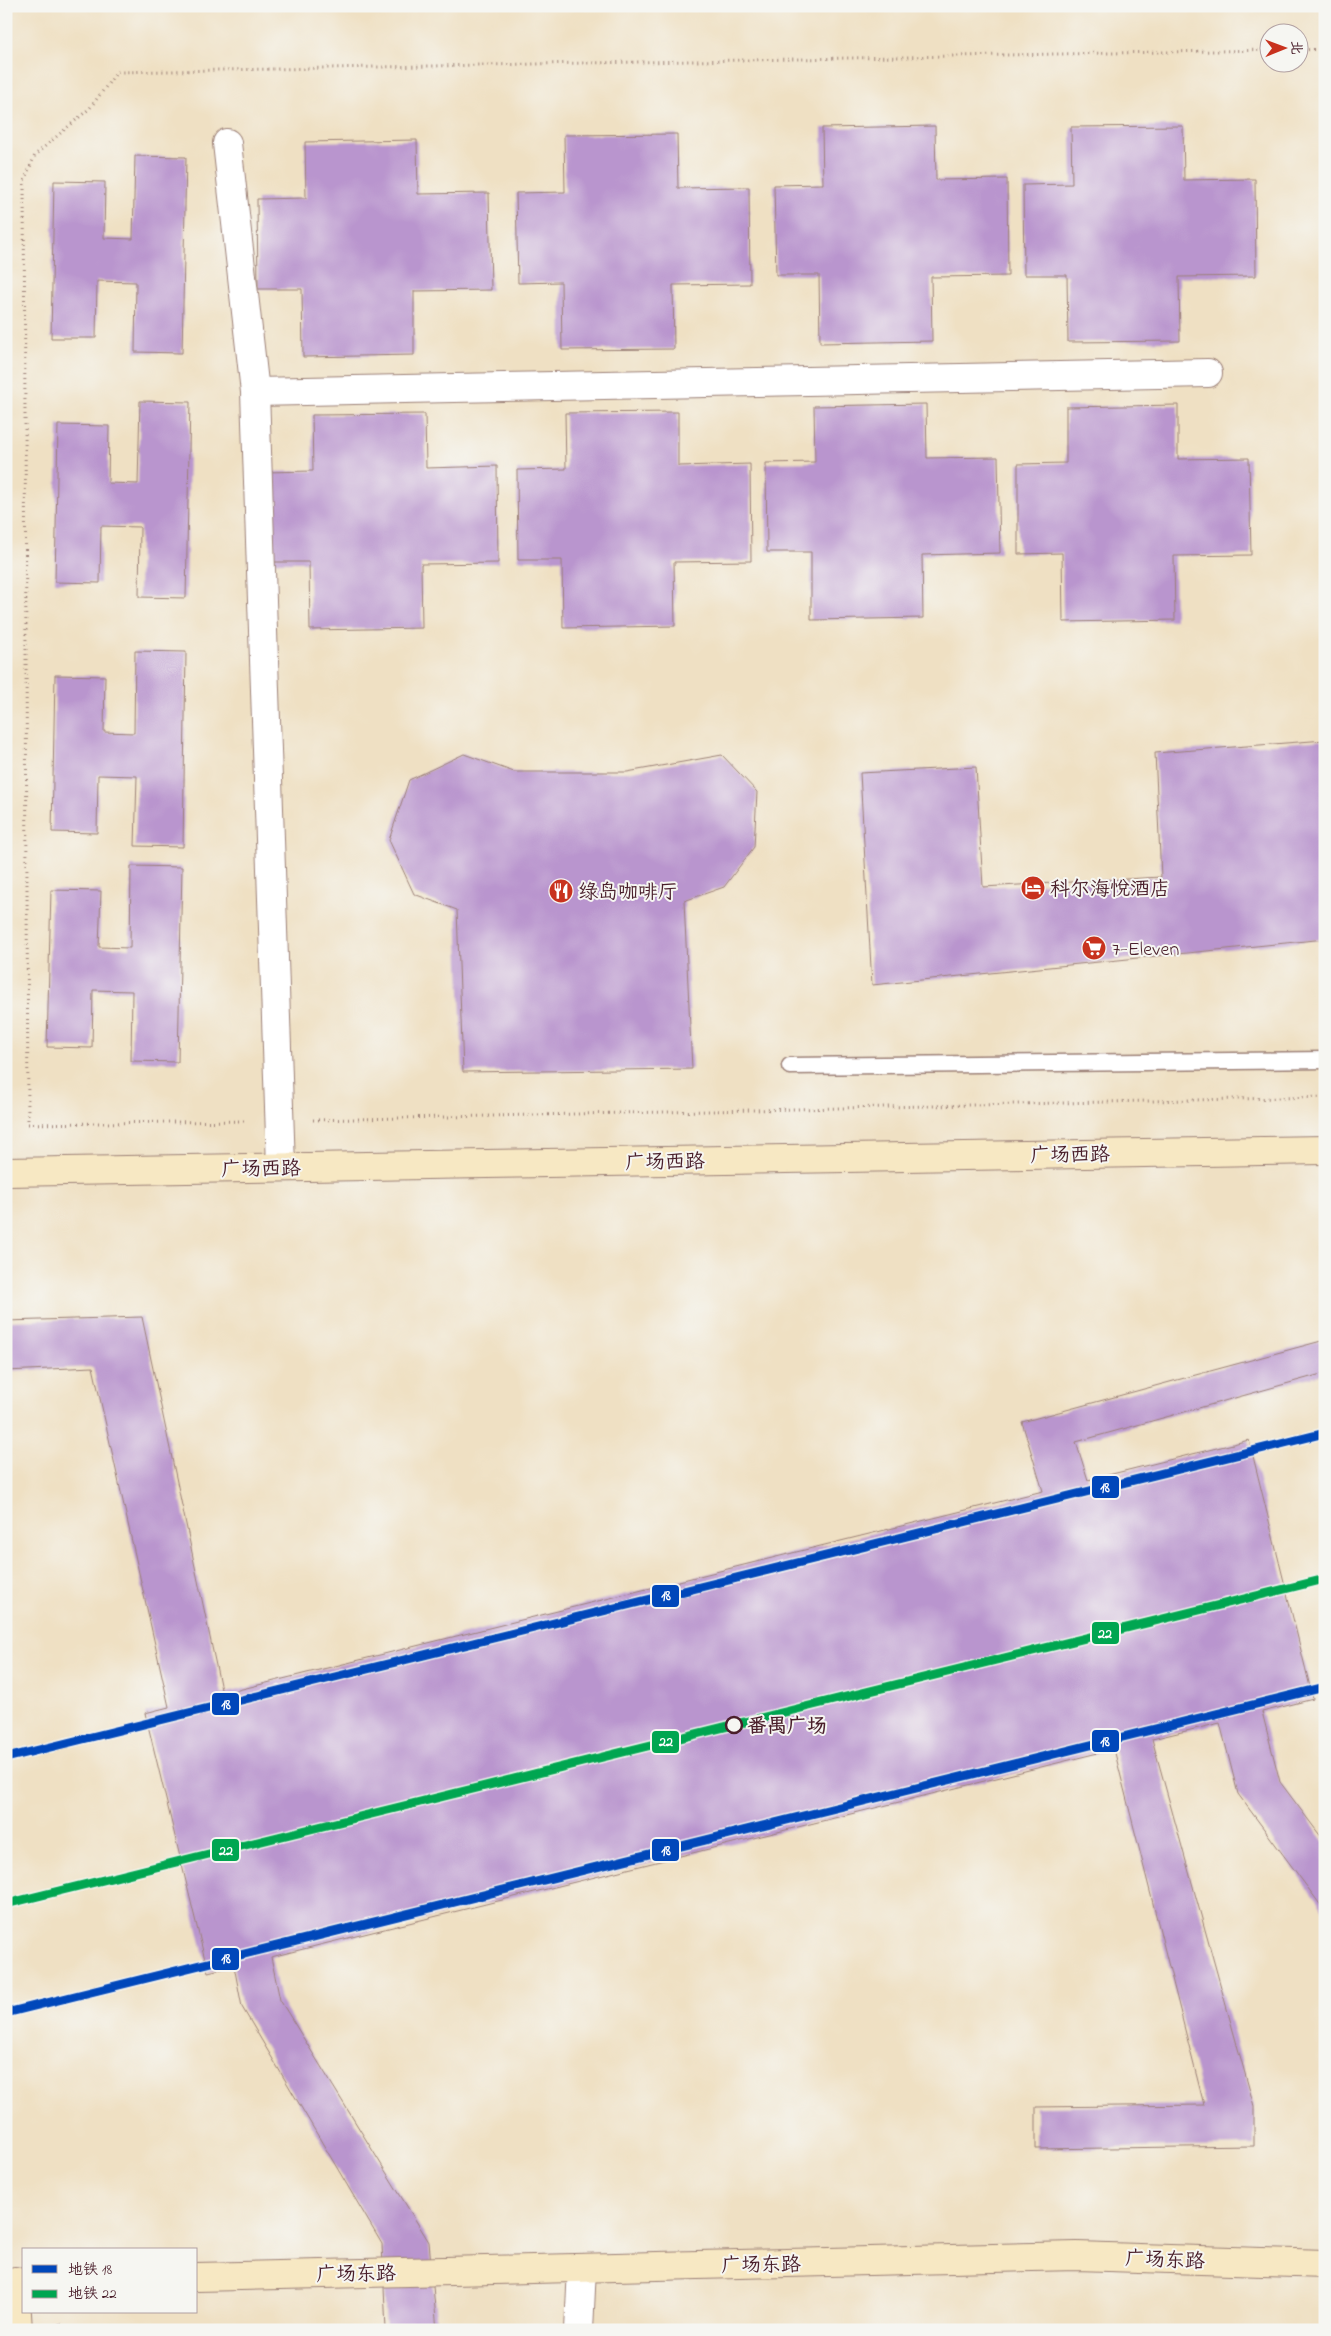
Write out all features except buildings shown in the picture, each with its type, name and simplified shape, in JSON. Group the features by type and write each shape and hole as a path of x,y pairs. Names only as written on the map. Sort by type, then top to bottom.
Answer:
{"street":[{"path":"227,143 255,392 281,1167"},
{"path":"255,392 1208,373"},
{"name":"广场西路","path":"6,1172 1325,1150"},
{"name":"广场东路","path":"198,2276 1077,2256 1325,2264"},
{"path":"579,2330 582,2268"},
{"path":"15,2281 18,2330"}],"lane":[{"path":"790,1066 1325,1060"}],"path":[{"path":"1308,50 1325,49"},
{"path":"1258,50 117,72 90,108 34,154 24,181 28,1124 279,1121 1325,1097"},
{"path":"60,2324 60,2330"}],"metro line":[{"name":"18","path":"6,1758 1325,1433"},
{"name":"22","path":"6,1904 1325,1579"},
{"name":"18","path":"6,2013 1325,1687"}],"place":[{"name":"科尔海悦酒店","path":"1033,888"},
{"name":"绿岛咖啡厅","path":"561,891"},
{"name":"7-Eleven","path":"1094,948"},
{"name":"番禺广场","path":"734,1725"}]}
